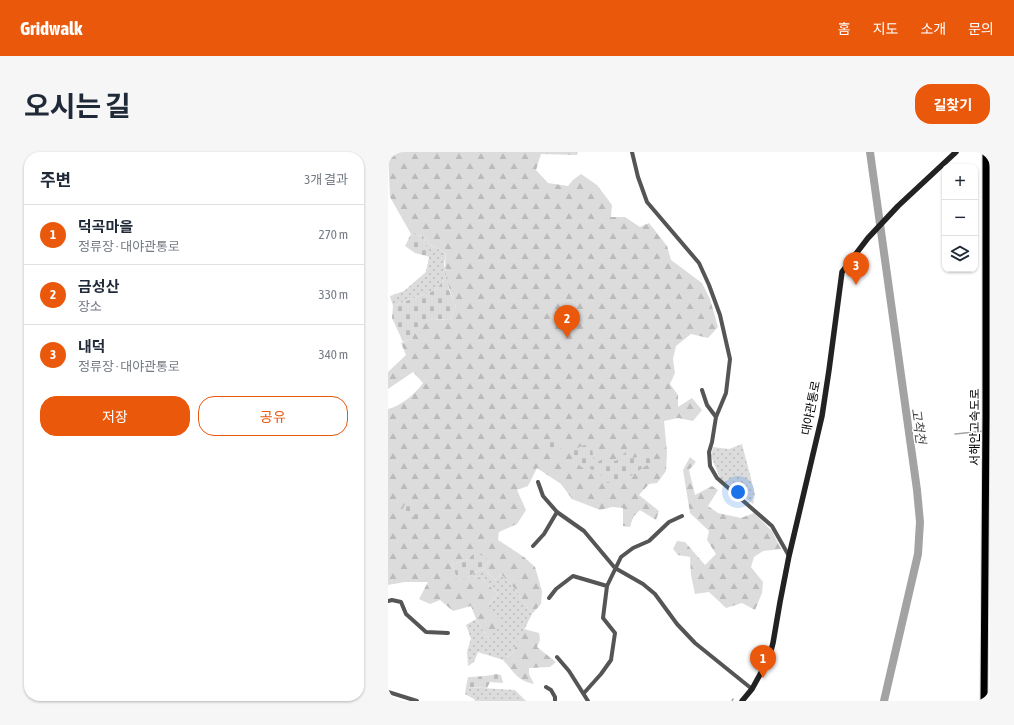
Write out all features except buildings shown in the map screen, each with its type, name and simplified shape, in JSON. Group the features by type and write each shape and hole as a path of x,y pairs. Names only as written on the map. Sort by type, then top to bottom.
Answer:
{"highway":[{"name":"서해안고속도로","path":"984,701 986,152"}],"main road":[{"name":"대야관통로","path":"742,701 752,689 769,658 789,556 822,416 842,272 868,238 956,152"}],"street":[{"path":"632,152 647,202 699,263 720,315 730,358 726,393 716,417 709,452 710,466 717,478 772,526 789,556"},
{"path":"702,390 707,405 716,417"},
{"path":"538,482 543,496 557,512 584,531 615,568 643,584 655,594 677,624 695,643 752,689"},
{"path":"533,546 544,534 557,512"},
{"path":"584,693 611,660 615,633 603,618 607,586 620,557 633,548 649,541 669,522 682,516"},
{"path":"549,598 556,589 573,576 607,586"},
{"path":"388,601 392,600 401,602 406,614 426,632 448,633"},
{"path":"556,657 570,671 588,701"},
{"path":"546,687 551,690 556,697 555,701"},
{"path":"388,692 417,701"}],"green space":[{"path":"388,152 578,152 577,155 541,154 536,170 548,183 568,186 581,174 597,185 612,205 611,217 625,217 640,227 649,223 667,246 671,260 702,283 710,299 718,327 708,338 691,334 676,346 673,359 675,373 670,384 678,395 678,407 692,398 702,410 693,421 678,418 664,421 667,453 666,471 657,483 649,484 639,495 659,511 656,520 640,510 633,517 630,527 623,526 623,508 612,507 600,510 572,499 561,484 537,468 528,486 517,490 526,510 517,524 499,532 498,540 524,557 535,567 542,591 541,604 532,614 515,589 501,574 495,580 484,569 489,560 468,559 452,564 457,579 478,576 498,594 487,606 500,622 489,640 476,619 471,606 453,611 440,600 430,604 419,599 428,582 405,582 388,585 388,409 407,399 423,383 413,372 388,389 388,372 406,355 401,343 412,339 418,324 433,319 450,320 456,306 447,281 445,267 446,253 432,246 423,236 411,234 390,197"},
{"path":"411,234 423,236 430,257 415,253 405,246"},
{"path":"423,236 432,246 446,253 444,264 447,276 436,290 393,306 390,296 404,291 426,272 429,257"},
{"path":"447,276 449,290 456,306 450,320 433,319 419,324 412,339 403,342 392,318 393,306 436,290"},
{"path":"554,440 560,443 561,448 557,452 549,453 544,449 545,442"},
{"path":"742,444 755,494 753,504 720,478 711,456 713,447 729,449"},
{"path":"584,445 592,447 594,464 603,459 616,461 626,452 634,458 646,453 653,461 620,483 605,483 599,471 581,467 573,457 573,450"},
{"path":"690,457 696,462 689,470 695,495 712,486 718,490 708,506 718,513 741,518 754,513 772,531 781,549 763,551 754,557 751,567 763,582 762,593 755,610 742,603 726,608 709,592 695,594 691,575 690,557 678,555 673,549 677,541 685,542 705,565 716,554 707,540 709,531 690,513 683,470"},
{"path":"407,500 417,504 421,508 420,520 402,510"},
{"path":"476,552 489,560 484,569 475,572 467,578 457,579 452,564 468,559"},
{"path":"484,569 495,580 501,574 515,589 532,614 512,654 503,660 478,652 474,662 468,666 467,651 471,639 466,625 476,619 489,640 487,606 498,594 478,576 467,578 475,572"},
{"path":"524,629 539,633 540,640 537,647 556,662 550,667 529,668 529,674 534,684 528,683 520,678 503,660 512,654"},
{"path":"496,674 501,675 503,683 490,682 487,688 466,687 468,677"},
{"path":"466,687 515,690 526,701 475,701 465,694"}],"waterway":[{"name":"고척천","path":"870,152 917,490 920,522 918,554 884,701"},
{"path":"955,434 984,431"}],"place":[{"name":"내덕","path":"856,285"},
{"name":"금성산","path":"567,338"},
{"name":"덕곡마을","path":"763,678"}]}
